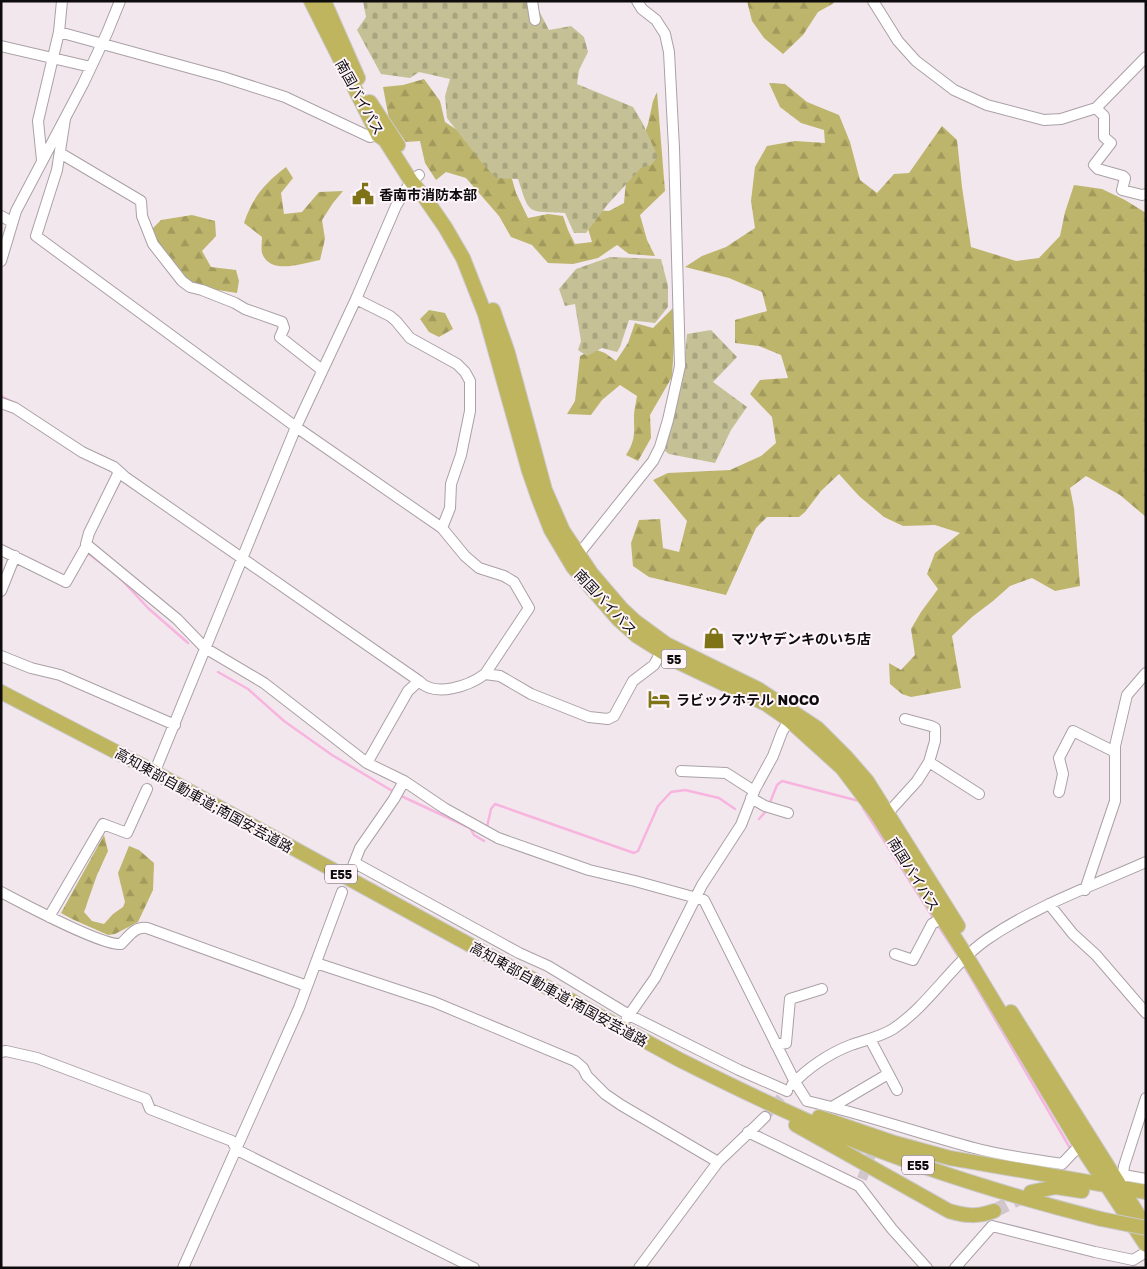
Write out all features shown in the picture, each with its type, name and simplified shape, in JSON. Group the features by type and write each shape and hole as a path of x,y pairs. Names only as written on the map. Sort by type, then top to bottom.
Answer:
{"highway":[{"name":"南国バイパス","path":"321,4 383,133 457,233 483,285 508,353 545,490 563,531 578,555 606,592 664,648 751,696 789,720 822,748 848,776 876,813 1080,1145 1118,1189 1146,1245"},
{"name":"南国バイパス","path":"415,178 463,258 478,295 529,471 551,530 572,567 618,619 637,636 758,689 810,723 847,758 867,781 888,813 966,958 1118,1189 1146,1228"},
{"name":"高知東部自動車道;南国安芸道路","path":"1,692 147,768 680,1060 742,1091 892,1156 998,1191 1101,1219 1146,1228"},
{"path":"680,1060 949,1210 963,1215 978,1216 994,1211"},
{"path":"742,1091 895,1143 950,1158 1118,1189 1146,1202"},
{"path":"1031,1192 1056,1187 1146,1192"}],"street":[{"path":"43,161 38,121 59,32 62,1"},
{"path":"1,261 16,211 83,84 120,1"},
{"path":"532,1 535,20"},
{"path":"578,555 653,461 660,447 668,420 680,366 669,52 663,28 642,9 637,1"},
{"path":"872,1 898,41 916,60 954,90 976,101 1044,120 1061,119 1096,108 1146,57"},
{"path":"59,32 223,77 285,98 370,137 383,133"},
{"path":"1,46 90,67"},
{"path":"1096,108 1104,116 1104,137 1111,143 1094,165 1098,169 1123,176 1125,178 1122,190 1142,195 1146,194"},
{"path":"1,403 15,408 82,452 114,467 122,475 424,686 436,690 446,689 478,679 485,674 529,608 514,582 504,576 479,568 465,556 442,528 296,427 36,236 57,170 65,119"},
{"path":"60,153 141,200 142,216 153,244 182,281 190,287 219,296 245,309 282,322 284,328 280,337 322,370"},
{"path":"157,766 296,427 356,299 396,206 415,178"},
{"path":"1,216 12,222"},
{"path":"356,299 390,316 410,338 457,364 470,381 470,411 461,455 451,484 450,508 442,528"},
{"path":"1,550 66,582 87,545 89,532 122,475"},
{"path":"87,545 177,619 205,648 264,684 367,764 404,781 444,808 498,838 589,870 704,900 776,1045 807,1101 832,1106 882,1126 1004,1155 1062,1164 1080,1145"},
{"path":"1,591 14,556"},
{"path":"485,674 500,676 531,694 589,717 608,719 614,716 635,678 654,665 664,648"},
{"path":"1,656 31,668 60,675 174,725"},
{"path":"1085,890 1115,801 1115,746 1127,695 1146,672"},
{"path":"367,764 408,691 419,681"},
{"path":"888,813 917,781 929,762 936,741 934,728 905,719"},
{"path":"628,1017 655,978 702,885 741,826 752,794 773,756 782,732 789,720"},
{"path":"1059,792 1063,774 1059,758 1073,731 1115,752"},
{"path":"929,762 979,794"},
{"path":"681,771 726,773 765,806 788,813"},
{"path":"404,781 360,848 353,867 519,953 548,966 628,1017 785,1093 816,1064 836,1052 887,1032 905,1020 986,940 1049,904 1146,862"},
{"path":"49,917 103,824 127,834 147,789"},
{"path":"1,892 49,917 116,944 121,944 134,930 141,927 147,928 307,986"},
{"path":"183,1268 237,1150 307,986 342,892"},
{"path":"1049,904 1073,934 1096,955 1146,1013"},
{"path":"895,954 913,960 932,924 942,918"},
{"path":"316,964 434,1002 576,1061 605,1094 718,1162"},
{"path":"776,1045 786,1043 790,999 822,989"},
{"path":"870,1040 896,1090"},
{"path":"1,1052 6,1051 37,1058 146,1099 150,1109 232,1141 237,1150 474,1268"},
{"path":"832,1106 888,1074"},
{"path":"1118,1189 1146,1098"},
{"path":"639,1268 718,1162 765,1117"},
{"path":"748,1132 861,1182 892,1229 927,1268"},
{"path":"1118,1189 1146,1179"},
{"path":"955,1268 992,1226 1133,1260 1146,1252"}],"green space":[{"path":"363,1 534,1 549,30 571,26 584,37 588,52 579,70 577,84 633,107 658,157 651,165 641,168 608,204 586,233 574,233 565,213 543,212 532,209 525,200 518,179 496,178 482,163 447,118 445,96 450,79 419,72 410,78 381,74 357,30 366,17"},
{"path":"747,1 834,1 834,3 818,12 803,35 783,54 764,38 752,21"},
{"path":"424,79 440,101 445,122 466,136 512,179 516,193 528,218 548,214 563,216 575,244 592,242 586,222 593,210 609,211 624,203 626,181 648,124 657,92 665,191 640,215 647,240 655,256 629,254 617,245 598,258 573,264 548,263 532,245 511,237 499,216 466,178 446,172 436,180 425,163 420,141 406,142 389,119 383,87 403,85"},
{"path":"769,83 785,84 807,102 839,115 850,142 860,180 877,193 894,174 909,173 942,126 957,140 971,247 1016,261 1039,258 1060,236 1065,212 1074,185 1102,189 1146,213 1146,517 1120,495 1086,476 1070,488 1074,508 1080,586 1055,591 1032,578 1010,586 972,617 952,636 961,688 911,697 902,694 890,684 889,663 901,670 915,655 911,629 938,589 927,574 935,553 960,533 935,525 903,526 884,517 859,496 839,474 821,491 799,517 767,517 756,528 726,595 649,577 633,566 631,543 639,520 660,519 663,548 679,552 687,521 653,480 668,473 730,470 761,456 776,443 772,417 750,394 760,380 788,378 781,355 759,346 735,343 735,320 767,311 762,292 729,278 685,267 702,256 726,247 755,228 751,201 755,167 767,146 795,141 825,143 824,130 801,123 780,107"},
{"path":"286,167 293,178 281,193 284,214 302,212 319,192 343,191 322,220 325,239 320,260 279,266 266,260 262,253 262,237 244,223 251,206 260,192"},
{"path":"192,215 215,221 216,236 202,251 211,267 236,270 239,281 237,293 205,288 188,282 156,242 152,229 161,220"},
{"path":"610,257 661,259 668,286 668,307 655,323 629,320 617,352 602,348 587,356 578,350 581,341 575,304 565,306 559,289 576,269"},
{"path":"673,308 675,326 672,377 650,415 651,438 638,461 626,455 634,436 634,414 637,396 620,385 602,400 591,415 567,414 575,401 580,356 594,349 605,353 616,361 628,343 635,323 653,328"},
{"path":"429,310 445,313 453,329 439,337 429,332 420,319"},
{"path":"711,330 737,357 713,382 747,407 731,430 715,463 669,454 665,451 683,379 687,334"},
{"path":"104,835 108,851 84,912 92,921 104,924 123,907 125,902 118,873 129,846 139,850 154,863 153,890 138,922 115,934 108,935 61,913"}],"waterway":[{"path":"1,396 15,403"},
{"path":"98,454 116,463"},
{"path":"114,493 122,478"},
{"path":"89,552 89,554 109,569"},
{"path":"119,577 148,608 188,643"},
{"path":"218,672 248,689 284,721 332,755 394,792"},
{"path":"769,805 777,785 782,781 861,803"},
{"path":"487,827 491,809 495,804 634,853 638,851 658,806 671,792 685,790 719,798 735,809"},
{"path":"399,795 470,828 474,835 484,841"},
{"path":"863,808 934,919"},
{"path":"759,819 767,810"},
{"path":"937,924 960,959"},
{"path":"963,964 1070,1148"}],"tunnel":[{"path":"765,1117 783,1095"},
{"path":"862,1179 875,1143"},
{"path":"994,1211 1028,1194"}],"place":[{"name":"香南市消防本部","path":"363,194"},
{"name":"マツヤデンキのいち店","path":"714,638"},
{"name":"ラビックホテル NOCO","path":"659,699"}]}
